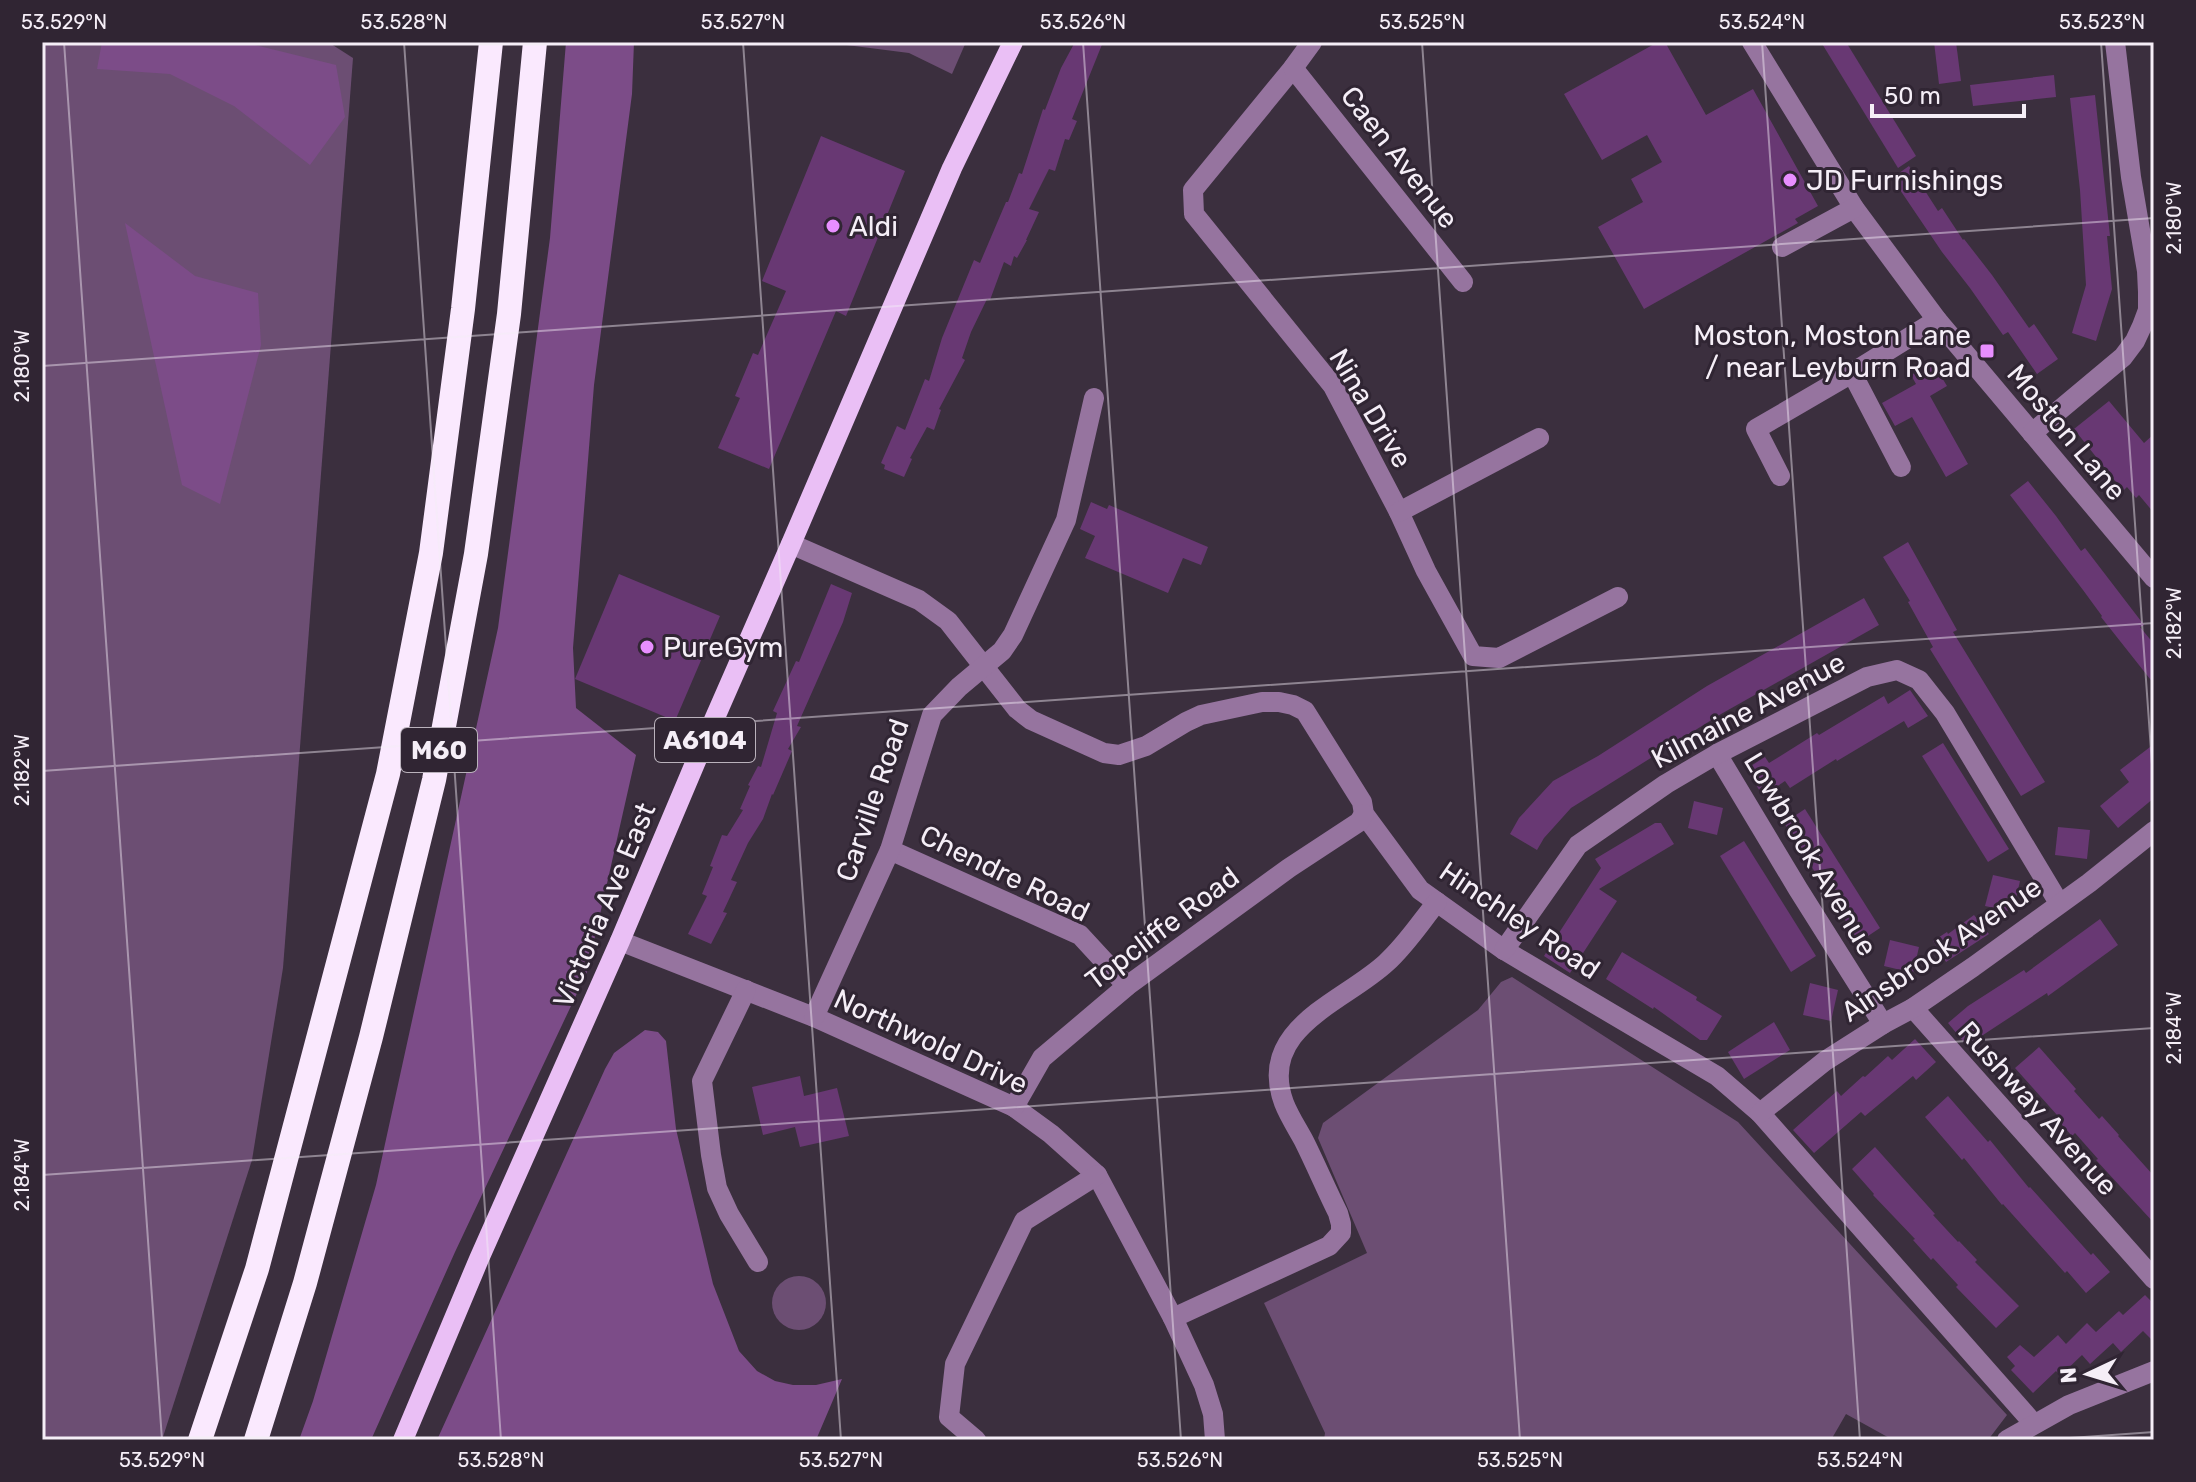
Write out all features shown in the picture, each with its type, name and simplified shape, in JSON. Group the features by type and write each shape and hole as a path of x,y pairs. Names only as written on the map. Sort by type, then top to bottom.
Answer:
{"highway":[{"name":"M60","path":"200,1440 257,1269 388,774 431,553 463,309 491,42"},
{"name":"M60","path":"256,1440 317,1237 371,1037 434,780 479,539 509,314 535,42"}],"main road":[{"name":"Victoria Ave East","path":"403,1440 952,168 1013,42"}],"street":[{"name":"Nina Drive","path":"1312,42 1193,190 1194,214 1333,386 1426,571 1473,656 1499,658 1618,597"},
{"name":"Moston Lane","path":"1752,42 1854,208 1937,320 2154,578"},
{"path":"2032,433 2123,357 2135,341 2148,310 2151,293 2131,177 2115,42"},
{"name":"Caen Avenue","path":"1293,68 1463,282"},
{"path":"1782,247 1854,208"},
{"path":"1780,476 1756,429 1937,320"},
{"path":"1852,373 1901,467"},
{"name":"Carville Road","path":"814,1017 890,850 932,715 959,687 1002,651 1013,635 1066,520 1094,398"},
{"path":"1399,512 1539,438"},
{"name":"Hinchley Road","path":"791,544 919,600 936,611 948,621 1017,709 1031,720 1104,753 1119,755 1146,746 1201,715 1262,702 1279,702 1305,711 1362,802 1364,814 1420,890 1504,950 1717,1076 1760,1113 2034,1424"},
{"name":"Kilmaine Avenue","path":"1504,950 1578,845 1666,784 1717,754 1854,683 1897,670 1919,680 1945,713 2059,903"},
{"name":"Lowbrook Avenue","path":"1717,754 1883,1024"},
{"name":"Topcliffe Road","path":"1014,1107 1042,1058 1127,986 1278,876 1359,822 1364,814"},
{"name":"Ainsbrook Avenue","path":"1760,1113 1825,1061 1913,1008 1973,967 2154,831"},
{"name":"Chendre Road","path":"890,850 1080,935 1127,986"},
{"path":"1173,1318 1329,1246 1341,1233 1338,1213 1283,1102 1279,1077 1282,1056 1289,1039 1301,1024 1384,965 1410,939 1437,902"},
{"name":"Northwold Drive","path":"620,941 814,1017 1014,1107 1051,1134 1097,1175 1173,1318 1204,1385 1213,1414 1215,1440"},
{"path":"746,990 702,1081 717,1188 758,1262"},
{"name":"Rushway Avenue","path":"1913,1008 2154,1279"},
{"path":"976,1440 949,1417 955,1364 1024,1221 1097,1175"},
{"path":"2007,1440 2069,1405 2154,1371"}],"shaded area":[{"path":"42,42 328,42 353,58 283,968 252,1160 162,1440 42,1440"},
{"path":"102,42 243,42 336,65 345,117 310,165 234,106 170,74 97,69"},
{"path":"566,42 634,42 632,94 594,385 573,648 576,708 636,755 587,972 455,1252 371,1440 299,1440 376,1185 498,628 550,238"},
{"path":"823,42 966,42 952,74 909,53"},
{"path":"125,223 195,276 258,293 261,345 220,504 182,485"},
{"path":"1512,977 1738,1122 2007,1415 1988,1440 1893,1440 1846,1414 1831,1440 1324,1440 1325,1433 1264,1303 1367,1253 1318,1138 1323,1123 1478,1010 1501,982"},
{"path":"645,1030 658,1032 666,1041 676,1129 713,1284 739,1351 757,1371 775,1381 816,1385 842,1379 816,1440 437,1440 605,1069 614,1053"},
{"path":"799,1276 818,1284 826,1303 818,1322 799,1330 780,1322 772,1303 780,1284"}],"building":[{"path":"1075,42 1103,42 1072,119 1077,121 1069,140 1065,139 1055,171 1049,169 1029,209 1039,212 1027,240 1017,258 1014,256 1011,266 1004,262 990,300 987,299 971,332 962,358 965,360 939,409 934,430 927,427 910,458 904,477 884,469 885,465 881,463 897,426 905,430 925,379 929,381 942,338 974,260 980,263 1019,173 1022,174 1043,109"},
{"path":"1658,42 1665,42 1706,115 1753,89 1818,206 1795,219 1798,223 1644,309 1598,227 1643,202 1631,179 1662,162 1647,135 1602,160 1564,94"},
{"path":"1821,42 1846,42 1916,156 1898,168"},
{"path":"1934,42 1956,42 1961,81 1939,84"},
{"path":"2054,75 2056,97 1973,106 1970,85"},
{"path":"2095,95 2110,236 2107,236 2112,289 2096,341 2072,333 2086,285 2070,98"},
{"path":"821,136 905,171 846,316 836,311 769,469 718,448 740,398 735,396 753,353 758,355 786,291 762,281"},
{"path":"1909,166 1938,211 1942,208 2029,328 2034,324 2058,359 2037,374 2008,332 2003,335 1892,178"},
{"path":"1933,363 1947,386 1930,396 1968,464 1946,477 1912,417 1895,426 1882,403 1916,384 1911,375"},
{"path":"2109,401 2144,443 2154,434 2154,513 2139,495 2136,498 2127,487 2123,491 2074,429"},
{"path":"2028,481 2081,551 2085,548 2144,625 2140,627 2154,644 2154,684 2010,495"},
{"path":"1091,502 1107,509 1109,505 1208,547 1201,565 1183,558 1168,593 1085,558 1095,536 1080,529"},
{"path":"1908,542 1957,630 1953,632 2045,782 2021,796 1930,649 1933,647 1910,601 1883,557"},
{"name":"PureGym","path":"619,574 720,616 675,721 575,679"},
{"path":"831,584 852,593 843,622 797,726 801,727 788,749 792,751 763,819 731,880 737,882 723,912 727,913 711,944 688,934 707,896 702,894 713,867 710,866 722,835 727,836 743,810 740,809 748,785 758,766 761,767 777,713 773,711 796,661 799,662"},
{"path":"1864,598 1879,625 1721,714 1571,808 1537,850 1510,834 1519,818 1553,781 1707,686"},
{"path":"1910,690 1928,716 1908,728 1904,721 1790,788 1785,781 1763,796 1746,769 1765,757 1769,763 1884,696 1888,704"},
{"path":"1943,743 2009,849 1988,862 1922,756"},
{"path":"2154,744 2154,798 2118,828 2100,806 2129,782 2120,770"},
{"path":"1694,801 1723,808 1717,835 1688,828"},
{"path":"1805,809 1880,928 1859,942 1784,823"},
{"path":"1655,823 1661,823 1674,844 1599,889 1617,901 1570,973 1544,956 1601,868 1595,859"},
{"path":"2058,827 2090,830 2087,859 2055,855"},
{"path":"1744,841 1816,956 1791,972 1720,856"},
{"path":"1993,875 2020,881 2013,912 1985,906"},
{"path":"1974,915 1989,934 1946,962 1933,941"},
{"path":"2100,919 2118,945 2048,996 2047,993 1968,1047 1948,1023 1968,1006 2024,970 2026,973"},
{"path":"1890,940 1919,947 1913,973 1884,966"},
{"path":"1622,952 1697,997 1696,1000 1722,1016 1707,1040 1700,1040 1654,1007 1606,979"},
{"path":"1810,983 1838,990 1831,1021 1803,1015"},
{"path":"1774,1022 1790,1050 1744,1079 1728,1052"},
{"path":"1915,1039 1936,1062 1916,1080 1913,1076 1865,1116 1861,1112 1814,1153 1793,1130 1837,1091 1841,1096 1888,1056 1892,1060"},
{"path":"2039,1047 2076,1089 2074,1091 2099,1119 2102,1116 2154,1176 2154,1223 2075,1133 2072,1136 2015,1068"},
{"path":"800,1076 804,1096 837,1088 849,1136 800,1147 795,1127 763,1135 752,1087"},
{"path":"1948,1096 1988,1142 1990,1140 2029,1188 2110,1272 2086,1293 2002,1205 1925,1117"},
{"path":"1875,1147 1933,1215 1977,1260 1975,1262 2019,1306 1996,1328 1933,1258 1931,1260 1852,1169"},
{"path":"2145,1295 2154,1304 2154,1342 2143,1331 2121,1352 2113,1343 2090,1364 2082,1355 2060,1376 2056,1371 2033,1393 2011,1370 2015,1366 2007,1357 2020,1345 2034,1357 2058,1335 2066,1344 2087,1323 2096,1332 2119,1311 2123,1315"}],"place":[{"name":"JD Furnishings","path":"1790,180"},
{"name":"Aldi","path":"833,226"},
{"name":"Moston, Moston Lane / near Leyburn Road","path":"1987,351"},
{"name":"PureGym","path":"647,647"}]}
